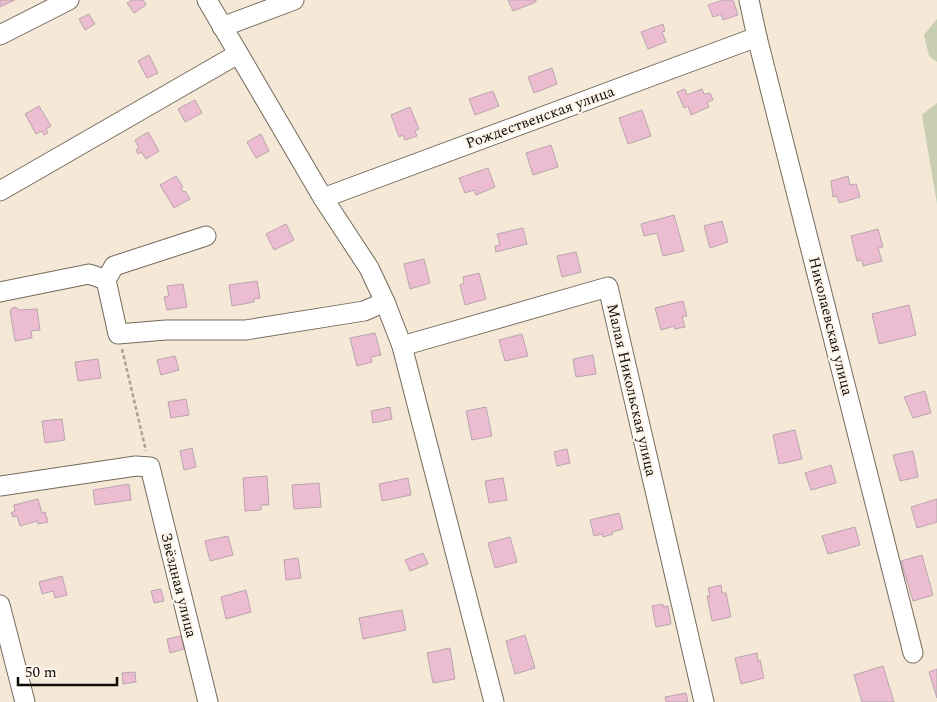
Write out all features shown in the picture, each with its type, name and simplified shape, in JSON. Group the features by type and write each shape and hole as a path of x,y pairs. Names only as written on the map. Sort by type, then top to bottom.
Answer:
{"street":[{"path":"0,35 69,0"},
{"path":"207,0 323,198 369,268 386,302 402,346 494,702"},
{"path":"222,27 294,0"},
{"name":"Николаевская улица","path":"749,0 914,652"},
{"name":"Рождественская улица","path":"323,198 757,37"},
{"path":"0,191 238,54"},
{"path":"206,236 114,266 106,280 118,334 166,330 246,330 364,312 386,302"},
{"path":"0,292 89,274 106,280"},
{"name":"Малая Никольская улица","path":"402,346 608,287 704,702"},
{"path":"0,486 136,466 150,467"},
{"name":"Звёздная улица","path":"150,467 208,702"},
{"path":"0,604 25,702"}],"path":[{"path":"118,334 150,467"}],"green space":[{"path":"937,19 937,62 929,56 924,35"},
{"path":"937,103 937,204 922,115"}],"building":[{"path":"0,0 15,0 0,7"},
{"path":"132,0 143,0 146,5 134,13 127,3"},
{"path":"508,0 536,0 536,2 513,11"},
{"path":"723,0 733,0 738,15 723,20 721,14 713,17 708,5"},
{"path":"89,14 95,24 85,30 79,19"},
{"path":"663,24 665,31 662,32 666,42 648,49 641,32"},
{"path":"149,55 158,73 147,78 138,61"},
{"path":"552,68 557,84 534,93 528,77"},
{"path":"685,89 687,95 702,89 704,94 710,93 713,100 707,103 709,107 691,115 688,106 684,108 677,92"},
{"path":"493,91 499,106 475,115 469,99"},
{"path":"195,100 202,113 185,122 178,109"},
{"path":"39,106 51,126 46,129 48,133 44,135 42,131 36,134 25,114"},
{"path":"410,107 419,129 415,131 417,136 405,140 403,135 399,137 391,115"},
{"path":"642,110 651,136 628,144 619,118"},
{"path":"148,132 159,151 146,159 141,152 138,154 136,150 139,148 135,140"},
{"path":"261,134 269,151 256,158 247,142"},
{"path":"551,145 558,167 533,175 526,153"},
{"path":"488,168 495,187 476,195 474,190 465,193 459,178"},
{"path":"176,176 183,187 181,188 183,192 185,191 190,199 174,208 160,185"},
{"path":"848,176 850,185 856,184 860,197 839,203 837,196 833,197 831,181"},
{"path":"674,215 684,251 663,256 657,233 644,236 641,224"},
{"path":"722,221 728,242 710,248 704,226"},
{"path":"286,224 294,240 274,250 266,234"},
{"path":"523,228 527,244 496,252 495,246 500,245 497,234"},
{"path":"878,229 883,247 878,248 882,261 863,266 862,260 857,261 851,236"},
{"path":"576,252 581,272 562,277 557,256"},
{"path":"424,259 430,283 410,289 404,264"},
{"path":"479,273 486,299 465,305 460,285 464,283 463,277"},
{"path":"257,281 260,298 254,299 254,302 232,306 229,285"},
{"path":"183,284 187,307 167,310 164,297 169,296 167,286"},
{"path":"683,301 687,316 682,317 685,327 675,329 674,326 661,330 655,308"},
{"path":"909,305 916,335 879,344 872,314"},
{"path":"16,307 19,310 37,309 40,330 31,331 32,338 15,341 10,311"},
{"path":"375,333 381,355 371,357 372,362 357,366 350,338"},
{"path":"522,334 528,356 505,361 499,340"},
{"path":"593,355 596,374 576,377 573,359"},
{"path":"175,356 179,370 161,375 157,360"},
{"path":"98,359 101,378 78,381 75,362"},
{"path":"925,391 931,413 913,418 904,397"},
{"path":"186,399 189,415 171,418 168,402"},
{"path":"390,407 392,419 373,423 371,411"},
{"path":"486,407 492,436 472,440 466,411"},
{"path":"62,419 65,440 45,443 42,421"},
{"path":"795,430 802,459 779,464 773,435"},
{"path":"192,448 196,467 184,470 180,451"},
{"path":"567,449 570,463 557,466 554,452"},
{"path":"913,451 918,477 900,481 893,455"},
{"path":"831,465 836,483 811,490 805,473"},
{"path":"267,476 269,505 261,505 261,510 245,511 243,478"},
{"path":"408,478 411,495 382,501 379,484"},
{"path":"503,478 507,500 489,503 485,481"},
{"path":"319,483 321,507 294,509 292,485"},
{"path":"129,484 131,500 95,505 93,490"},
{"path":"38,499 42,513 45,512 48,522 38,524 37,521 20,526 17,516 13,517 11,513 15,511 14,505"},
{"path":"937,499 937,522 917,528 911,507"},
{"path":"619,513 623,529 603,537 602,534 594,536 590,520"},
{"path":"855,527 860,545 828,554 822,536"},
{"path":"228,536 233,555 210,561 205,541"},
{"path":"510,537 517,562 495,568 488,543"},
{"path":"423,553 428,564 410,571 405,560"},
{"path":"922,555 933,595 913,601 901,561"},
{"path":"298,558 301,578 286,580 284,560"},
{"path":"62,576 67,595 55,598 53,591 42,594 39,582"},
{"path":"721,585 722,593 726,593 731,617 712,621 707,596 710,596 708,588"},
{"path":"161,589 164,601 154,603 151,591"},
{"path":"246,590 251,612 226,619 221,597"},
{"path":"663,604 663,607 668,606 671,624 656,627 652,606"},
{"path":"402,610 406,630 363,639 359,618"},
{"path":"525,635 535,668 515,674 506,641"},
{"path":"181,636 184,649 170,653 167,639"},
{"path":"450,648 455,679 433,683 427,653"},
{"path":"757,653 764,678 741,684 735,658"},
{"path":"883,666 894,702 862,702 854,675"},
{"path":"937,669 937,698 929,672"},
{"path":"135,672 136,682 123,684 122,673"},
{"path":"686,693 688,702 666,702 665,697"}]}
